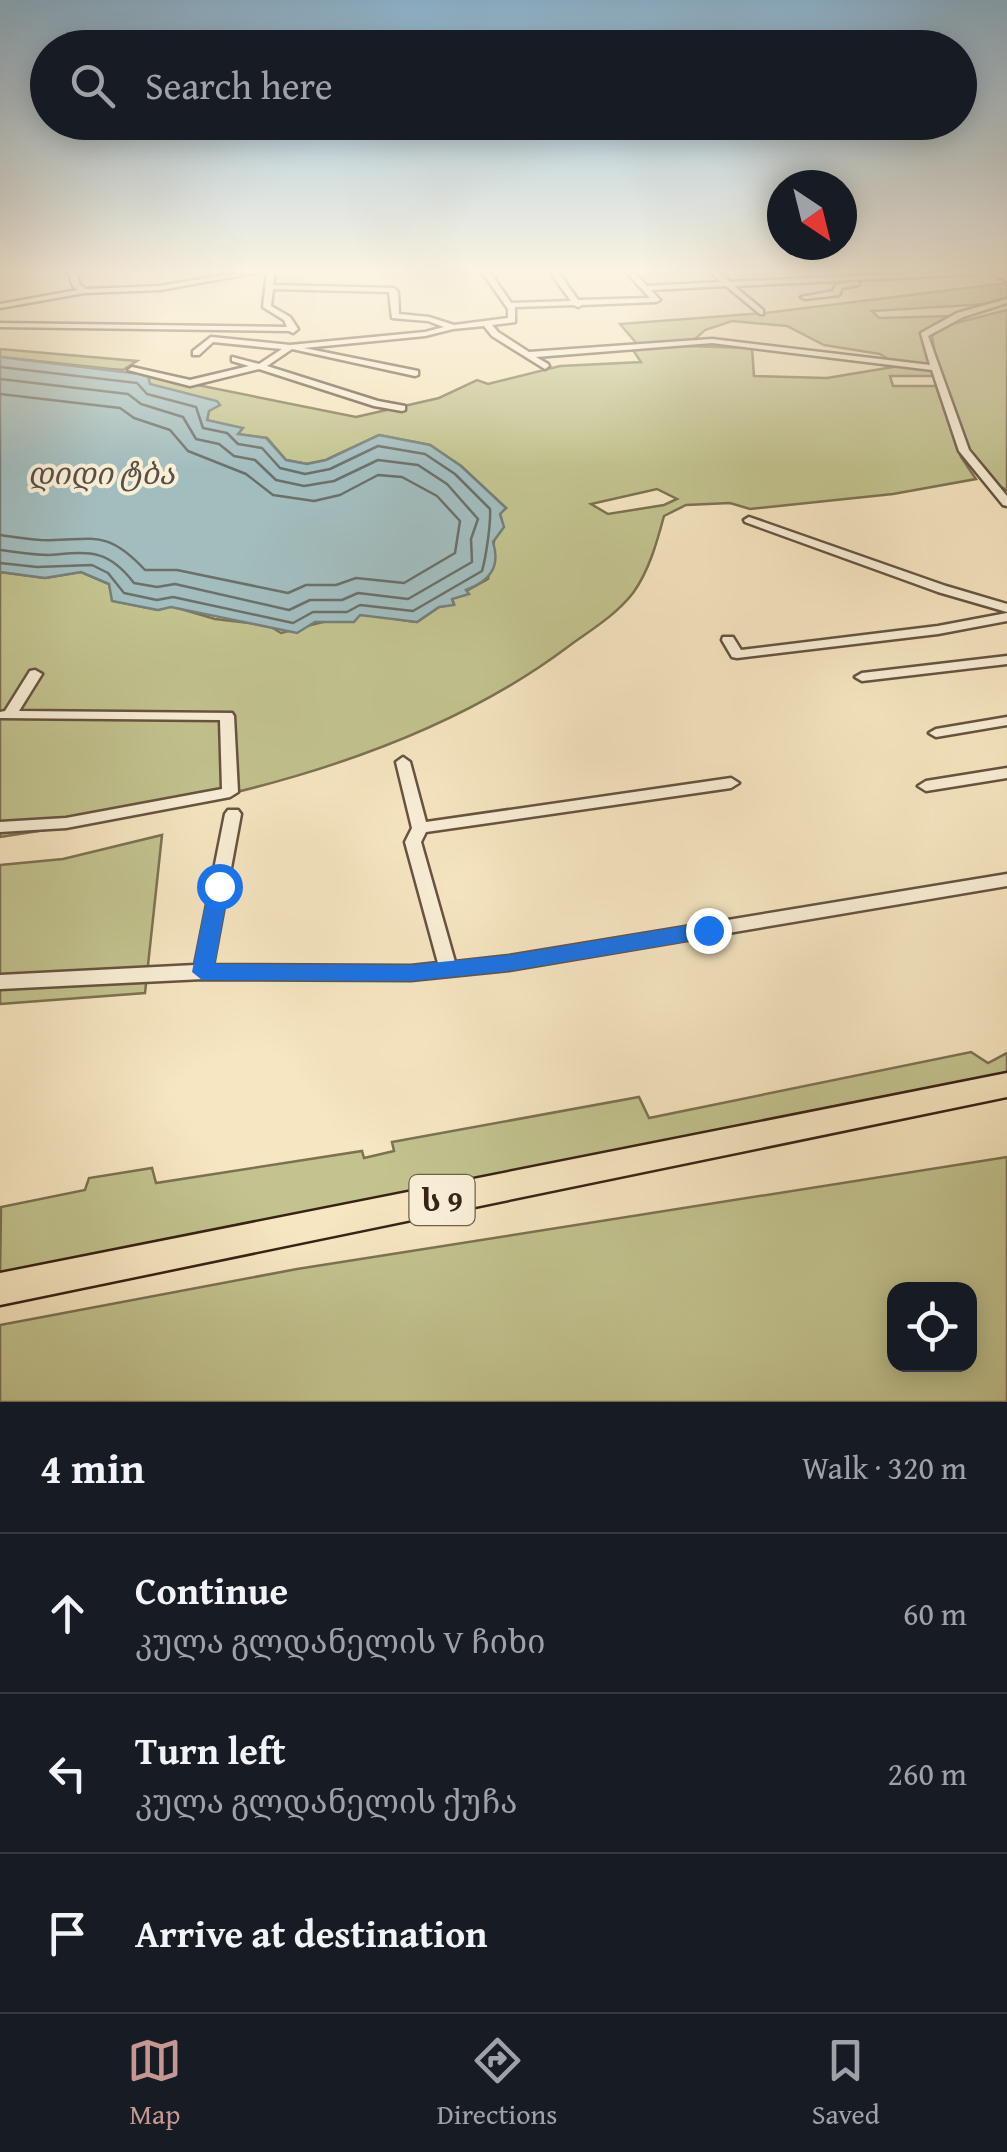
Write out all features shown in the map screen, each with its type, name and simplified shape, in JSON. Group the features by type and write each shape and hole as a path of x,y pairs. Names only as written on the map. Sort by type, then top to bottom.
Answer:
{"highway":[{"name":"ს 9","path":"0,1289 1007,1085"}],"street":[{"path":"290,347 292,337"},
{"path":"132,370 190,383 262,366 290,347 389,337"},
{"path":"505,337 545,366"},
{"path":"925,337 964,451 1007,503"},
{"path":"196,353 211,338 290,347 415,373"},
{"path":"526,354 712,341 934,368"},
{"path":"220,369 256,344"},
{"path":"234,359 377,404 402,408"},
{"path":"749,520 1007,608"},
{"path":"964,594 1007,598"},
{"path":"728,640 737,654 938,630 1007,617"},
{"path":"862,678 1007,660"},
{"path":"5,715 34,674"},
{"path":"0,828 66,824 230,792 227,716 5,715"},
{"path":"936,733 1007,721"},
{"path":"404,762 420,828 413,842 448,970"},
{"path":"926,786 1007,773"},
{"path":"420,828 731,783"},
{"path":"202,972 232,814"},
{"path":"0,982 202,972 448,970 1007,880"}],"green space":[{"path":"632,337 697,337 687,346 752,348 754,376 827,378 899,366 880,354 824,345 809,337 923,337 934,376 890,376 893,386 936,386 961,457 976,479 893,494 750,509 730,503 686,505 664,516 644,575 619,608 507,687 440,722 370,752 297,776 148,812 0,837 0,572 45,578 81,572 109,584 113,601 158,610 171,606 215,619 268,625 281,633 360,615 417,622 439,607 454,604 452,599 488,579 495,535 503,527 500,513 506,508 461,466 430,445 379,435 326,460 307,464 286,460 267,438 236,434 207,420 209,411 149,384 148,375 356,417 439,398 477,380 488,384 560,366 641,362 631,347 638,345","holes":["657,489 677,499 664,505 608,514 591,504"]},
{"path":"932,337 1007,337 1007,490 978,465 966,445 940,375"},
{"path":"0,349 137,361 123,370 111,369 0,357"},
{"path":"162,835 145,993 0,1004 0,865 63,859"},
{"path":"971,1052 988,1063 1007,1053 1007,1075 0,1276 1,1207 85,1190 89,1178 152,1168 156,1183 362,1151 364,1158 394,1151 392,1142 639,1097 649,1118"},
{"path":"1007,1157 1007,1402 0,1402 0,1325 297,1269"}],"water":[{"name":"დიდი ტბა","path":"0,357 148,375 150,384 217,401 220,405 209,411 207,420 243,428 238,434 266,438 286,460 307,464 326,460 379,435 430,445 461,466 506,508 500,514 504,527 493,542 494,566 487,578 466,590 469,594 452,599 454,605 439,607 417,622 360,615 354,622 315,622 297,633 171,607 158,610 112,601 109,584 81,572 45,578 0,572"}],"route":[{"path":"219,886 202,972 411,973 509,963 708,930"}]}
